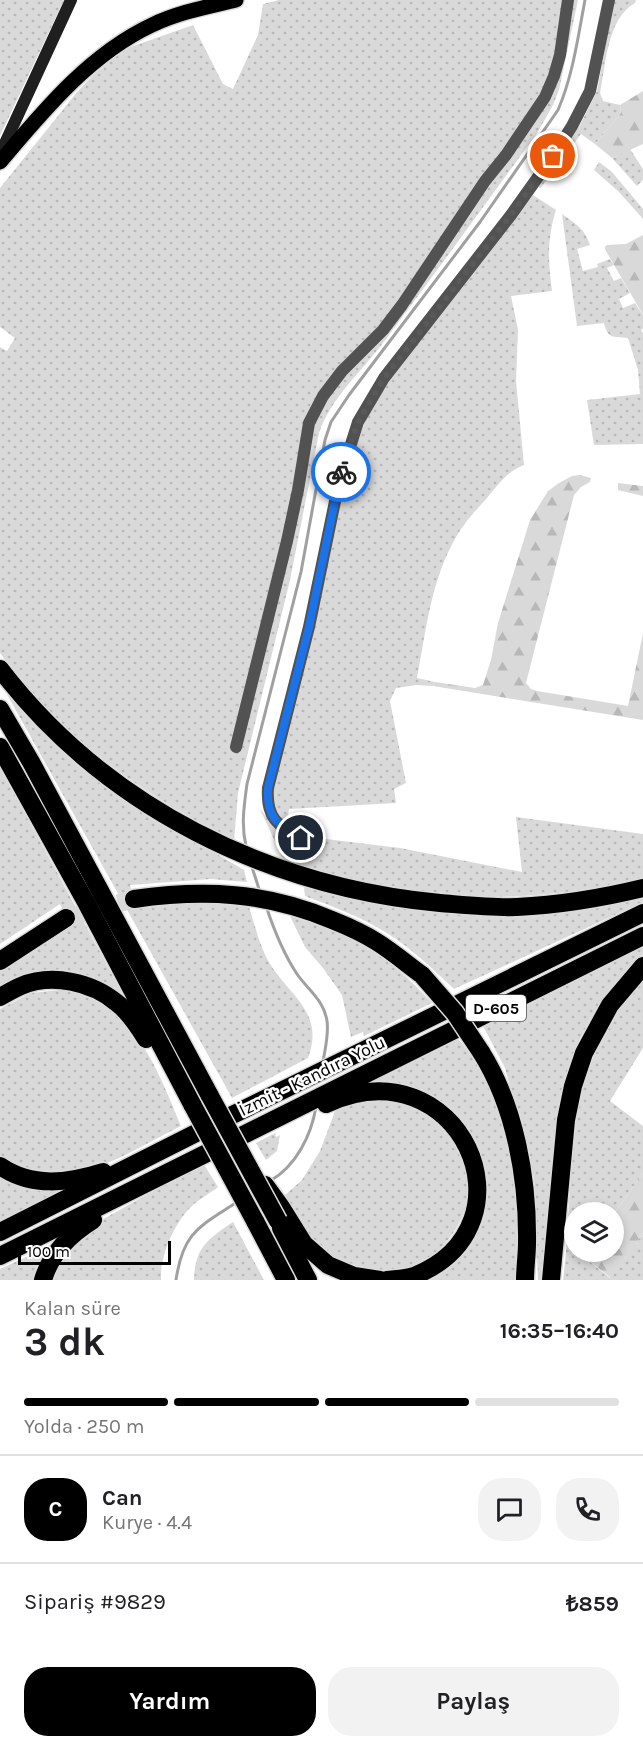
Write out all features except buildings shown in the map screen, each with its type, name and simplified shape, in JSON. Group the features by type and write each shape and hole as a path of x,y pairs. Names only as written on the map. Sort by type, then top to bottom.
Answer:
{"highway":[{"path":"0,669 51,727 84,758 133,794 208,839 263,864 299,876 367,893 412,900 517,907 585,900 643,888"},
{"path":"0,709 31,762 244,1158 282,1218 304,1244 328,1265 354,1276 380,1280"},
{"path":"0,747 76,884 286,1280"},
{"path":"134,899 173,893 225,893 288,904 316,913 376,941 422,975 455,1013 481,1052 500,1089 514,1132 520,1162 526,1232 525,1280"},
{"name":"İzmit - Kandıra Yolu","path":"0,1232 643,913"},
{"path":"0,961 66,918"},
{"name":"İzmit - Kandıra Yolu","path":"0,1256 239,1135 274,1123 346,1089 643,936"},
{"path":"551,1280 566,1120 573,1086 584,1053 610,1005 643,966"},
{"path":"0,997 22,985 51,980 77,982 99,991 119,1003 193,1106"},
{"path":"346,1089 410,1095 440,1112 457,1130 477,1172 478,1196 469,1228 455,1249 434,1265 412,1277 387,1280"},
{"path":"0,1166 25,1179 58,1183 90,1176 150,1157"},
{"path":"43,1280 52,1259 62,1244 80,1228 160,1176"},
{"path":"282,1218 308,1280"},
{"path":"255,1221 263,1253 274,1280"}],"main road":[{"path":"0,162 42,112 104,53 152,25 184,12 236,0"}],"street":[{"path":"0,154 71,0"},
{"path":"236,747 287,541 309,423 323,396 342,371 383,330 402,305 466,207 506,155 545,97 560,55 568,0"},
{"path":"301,838 283,829 270,814 268,788 309,627 348,449 358,422 384,378 511,215 572,126 590,91 609,0"}],"green space":[{"path":"0,0 64,0 0,136"},
{"path":"279,0 578,0 559,90 536,135 324,420 319,433 290,580 238,793 234,842 136,784 105,761 49,711 0,653 0,347 7,351 15,338 0,327 0,188 78,91 104,64 122,50 193,25 223,84 233,89 258,35 263,4"},
{"path":"614,0 636,0 626,10 613,31 600,93 603,101 620,105 621,113 595,144 581,134 540,189 539,186 580,125 597,91"},
{"path":"643,91 643,144 612,158 595,144 621,113 620,105"},
{"path":"630,149 643,169 643,180 637,186 612,158"},
{"path":"599,162 612,172 643,209 643,219 619,192 594,170"},
{"path":"533,195 556,210 549,250 552,291 511,296 518,330 516,381 524,465 512,471 499,483 470,517 448,553 430,606 417,678 435,682 433,686 416,685 396,688 390,701 406,783 394,789 396,803 289,809 286,825 274,809 273,786 309,651 340,502 366,419 393,375"},
{"path":"562,214 575,224 588,239 590,245 577,249 583,271 598,267 597,264 610,259 614,265 607,268 614,281 621,278 630,293 619,299 623,308 635,303 643,315 643,329 641,330 643,333 643,444 594,445 587,400 640,394 638,370 628,338 609,335 604,323 577,326"},
{"path":"643,235 643,315 605,247 626,244"},
{"path":"580,475 591,478 590,482 574,495 526,683 531,689 537,691 628,706 643,633 643,720 433,686 435,682 475,688 483,685 491,660 498,623 530,520 548,491 572,476"},
{"path":"618,483 643,486 643,496 618,490"},
{"path":"7,688 151,815 244,870 247,882 211,879 130,885 136,906 202,900 249,907 266,957 309,1017 312,1042 308,1058 232,1098 4,689"},
{"path":"0,767 125,998 33,974 0,986 0,970 19,955 70,927 60,904 0,944"},
{"path":"260,809 288,836 322,850 326,839 400,848 522,872 516,817 643,834 643,880 553,894 492,897 431,894 387,888 297,866 297,863 282,857"},
{"path":"304,887 410,907 643,895 643,902 454,989 390,935 359,918 305,896"},
{"path":"290,916 332,930 368,948 400,971 432,1003 364,1036 363,1032 351,1037 342,995 305,947"},
{"path":"643,946 643,956 595,1012 575,1051 564,1092 557,1136 544,1280 538,1280 534,1178 505,1068 483,1026"},
{"path":"643,980 643,1048 610,1101 643,1126 643,1173 622,1202 569,1202 577,1111 583,1083 596,1045 620,1006"},
{"path":"60,990 87,993 105,1003 120,1016 146,1050 181,1126 132,1152 97,1167 61,1175 43,1175 26,1171 0,1159 0,1009 31,993"},
{"path":"458,1039 484,1076 502,1119 508,1142 518,1219 516,1280 424,1280 451,1264 470,1244 482,1219 486,1192 484,1165 474,1139 458,1115 434,1096 408,1087 362,1083"},
{"path":"378,1097 411,1105 428,1114 461,1152 468,1178 467,1198 462,1218 452,1235 438,1251 422,1263 403,1271 373,1274 348,1267 333,1259 310,1241 285,1195 302,1180 320,1151 337,1106"},
{"path":"275,1133 276,1137 280,1135 277,1151 266,1160 256,1143"},
{"path":"203,1163 218,1187 191,1207 177,1225 165,1252 161,1280 50,1280 60,1256 100,1221"},
{"path":"643,1173 643,1233 624,1260 624,1202"},
{"path":"0,1176 70,1187 0,1221"},
{"path":"233,1222 264,1280 194,1280 197,1259 204,1245"},
{"path":"643,1233 643,1280 563,1280 565,1262 590,1262 610,1278 624,1262"},
{"path":"50,1246 35,1280 0,1280 0,1269"},
{"path":"591,1262 622,1262 611,1278"}],"waterway":[{"path":"246,846 243,823 247,784 301,572 325,440 331,422 480,222 558,110 571,70 585,0"},
{"path":"251,864 260,892"},
{"path":"266,906 287,958 323,1007 328,1031 323,1062"},
{"path":"270,1181 295,1159 306,1139 316,1107"},
{"path":"176,1280 183,1251 195,1232 237,1202"}],"tunnel":[{"path":"66,918 134,899"}],"way so far":[{"path":"341,472 358,422 371,397 511,215 553,156"}],"route":[{"path":"301,838 283,829 270,814 267,797 309,627 341,472"}]}
